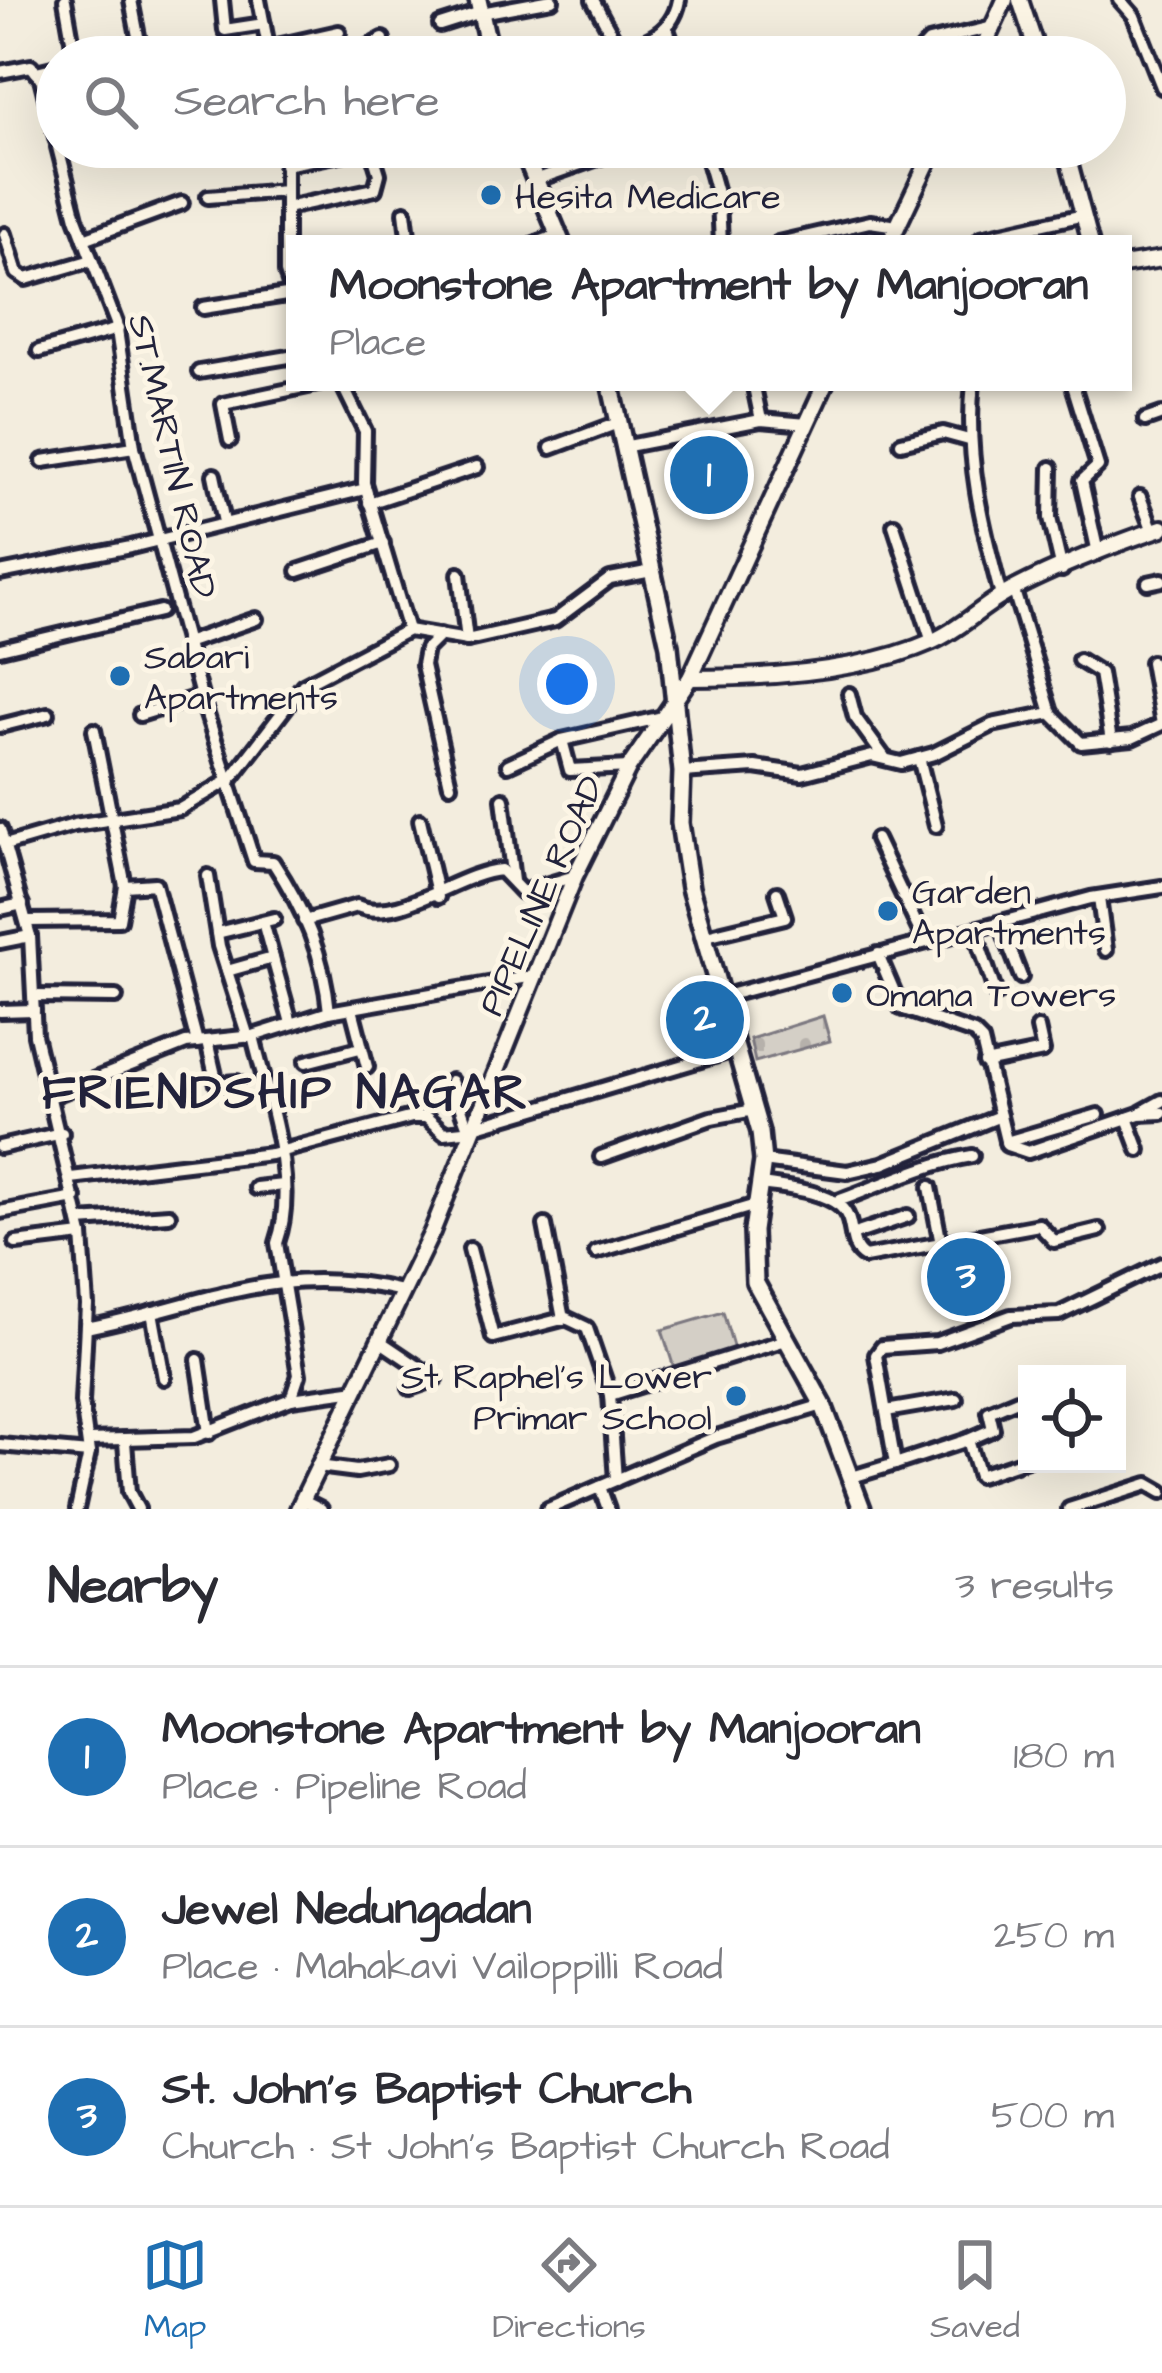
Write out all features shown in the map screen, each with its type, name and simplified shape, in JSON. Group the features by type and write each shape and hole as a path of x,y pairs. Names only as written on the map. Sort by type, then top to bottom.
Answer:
{"main road":[{"path":"530,168 558,235"},
{"path":"612,391 676,702 682,842 754,1110 763,1161 756,1205 754,1282 823,1405 862,1509"}],"street":[{"path":"65,0 71,36"},
{"path":"131,0 138,36"},
{"path":"222,0 225,30 264,24"},
{"path":"259,0 266,36"},
{"path":"440,25 480,8 552,0"},
{"path":"593,0 612,36"},
{"path":"657,36 667,29 679,0"},
{"path":"990,36 1006,0"},
{"path":"1020,0 1032,36"},
{"path":"1120,0 1134,16 1162,87"},
{"path":"955,36 994,27"},
{"path":"667,29 670,36"},
{"path":"325,36 339,32"},
{"path":"0,72 31,66 36,72"},
{"name":"ST.MARTIN ROAD","path":"66,168 84,239 118,329 134,447 201,696 254,861 273,862 304,921"},
{"path":"285,168 288,235"},
{"path":"286,208 375,189 377,168"},
{"path":"535,180 569,168"},
{"path":"710,168 719,200 721,235"},
{"path":"893,235 924,168"},
{"path":"1071,168 1089,235"},
{"path":"208,197 286,191"},
{"path":"84,239 182,203"},
{"path":"405,235 406,212"},
{"path":"994,235 1084,215"},
{"path":"816,235 870,222 897,226"},
{"path":"5,234 17,273 26,279 92,260"},
{"path":"1132,264 1162,259"},
{"path":"202,308 286,299"},
{"path":"39,351 118,329"},
{"path":"199,372 286,358"},
{"path":"230,440 223,404 286,391"},
{"path":"346,391 365,430 365,489 408,630"},
{"path":"755,391 761,420"},
{"name":"PIPELINE ROAD","path":"301,1504 318,1466 346,1426 357,1390 472,1130 575,876 629,767 690,678 822,391"},
{"path":"973,391 969,440 978,508 1051,713 1081,743 1111,742 1162,724 1151,662"},
{"path":"1075,391 1098,466 1082,481 1098,554"},
{"path":"1145,420 1162,414"},
{"path":"623,447 761,420 807,424"},
{"path":"551,448 618,423"},
{"path":"901,442 943,434 969,440"},
{"path":"43,461 134,447"},
{"path":"369,502 477,467"},
{"path":"1051,468 1050,518 1062,570"},
{"path":"214,475 224,522"},
{"path":"0,573 365,489"},
{"path":"690,678 734,678 885,658 932,641 977,617 1008,593 1158,530 1140,497"},
{"path":"894,525 932,641"},
{"path":"298,571 383,543"},
{"path":"5,845 112,819 180,809 231,779 303,685 408,630 467,640 556,620 610,579 652,571"},
{"path":"459,574 467,640"},
{"path":"0,649 160,611"},
{"path":"186,643 256,619"},
{"path":"440,635 426,649 423,665 450,785"},
{"path":"1078,660 1100,674 1111,742"},
{"path":"849,694 855,717 884,757"},
{"path":"140,715 201,696"},
{"path":"682,772 755,766 802,774 884,757 901,763 992,725 1051,713"},
{"path":"0,726 48,714"},
{"path":"508,764 562,740 663,717"},
{"path":"27,921 119,920 125,886 94,730"},
{"path":"562,740 570,770 629,767"},
{"path":"919,758 936,826"},
{"path":"503,799 514,884"},
{"path":"419,820 438,897"},
{"path":"0,829 27,921 34,1010 82,1235 86,1328 82,1402 89,1446 77,1509"},
{"path":"876,839 925,942"},
{"path":"329,1012 325,963 304,921 357,905 371,912 438,897 457,879 490,871 501,870 522,892 575,876"},
{"path":"208,876 226,971 250,1037 279,1152 285,1225 277,1243 299,1375 291,1399"},
{"path":"125,886 155,884 217,1084 237,1082"},
{"path":"725,996 1099,898 1162,887"},
{"path":"706,936 785,917 777,893"},
{"path":"1099,898 1106,950"},
{"path":"0,909 22,904"},
{"path":"217,933 269,920 291,1023"},
{"path":"1000,925 1021,977"},
{"path":"975,932 996,994"},
{"path":"0,942 30,936"},
{"path":"878,954 901,1008 974,1033 982,1041 1006,1142 1014,1151 1028,1152 1133,1116 1162,1101"},
{"path":"226,971 274,958"},
{"path":"50,1097 202,1041 250,1037 329,1012 535,976"},
{"path":"35,996 116,997"},
{"path":"352,1009 367,1067"},
{"path":"0,1011 34,1010"},
{"path":"985,1063 1043,1051 1038,1028"},
{"path":"306,1062 360,1048"},
{"path":"71,1178 279,1152 412,1117 426,1117 444,1133 472,1130 738,1049"},
{"path":"451,1081 472,1130"},
{"path":"601,1157 711,1118 754,1110"},
{"path":"1133,1116 1162,1113"},
{"path":"1006,1142 1099,1114"},
{"path":"763,1161 847,1172 882,1164 1000,1116"},
{"path":"1133,1116 1139,1150"},
{"path":"0,1147 62,1133"},
{"path":"762,1184 836,1202 867,1195 941,1161 972,1156"},
{"path":"256,1188 283,1185"},
{"path":"930,1187 941,1244"},
{"path":"0,1211 75,1198"},
{"path":"836,1202 845,1210 858,1256 865,1257 1039,1225 1054,1241 1100,1230"},
{"path":"596,1252 756,1205"},
{"path":"79,1221 169,1215"},
{"path":"852,1234 908,1216"},
{"path":"545,1225 563,1319"},
{"path":"16,1243 82,1235"},
{"path":"470,1249 493,1337 563,1319 587,1328 610,1395 616,1480"},
{"path":"895,1464 876,1355 882,1348 937,1343 1011,1316 1059,1314 1162,1264"},
{"path":"86,1328 228,1288 284,1279 402,1291"},
{"path":"152,1312 164,1378"},
{"path":"610,1395 786,1340"},
{"path":"381,1342 436,1378 410,1388"},
{"path":"198,1360 209,1433"},
{"path":"0,1445 89,1446 209,1433 291,1399 357,1390"},
{"path":"886,1411 956,1399"},
{"path":"852,1477 993,1429 989,1412 1018,1399"},
{"path":"548,1509 716,1437 823,1405"},
{"path":"968,1440 979,1476 1018,1463"},
{"path":"125,1442 129,1492 138,1509"},
{"path":"318,1466 357,1471 389,1465"},
{"path":"1070,1509 1148,1484 1162,1492"},
{"path":"600,1487 608,1509"},
{"path":"301,1504 322,1509"}],"green space":[{"path":"823,1016 830,1041 755,1062 750,1039"},
{"path":"723,1312 735,1353 675,1371 662,1330"}],"place":[{"name":"Hesita Medicare","path":"491,195"},
{"name":"Moonstone Apartment by Manjooran","path":"709,475"},
{"name":"Sabari Apartments","path":"120,676"},
{"name":"Garden Apartments","path":"888,911"},
{"name":"Omana Towers","path":"842,993"},
{"name":"Jewel Nedungadan","path":"705,1020"},
{"name":"St. John's Baptist Church","path":"966,1277"},
{"name":"St Raphel's Lower Primar School","path":"736,1396"}],"district":[{"name":"FRIENDSHIP NAGAR","path":"286,1091"}]}
